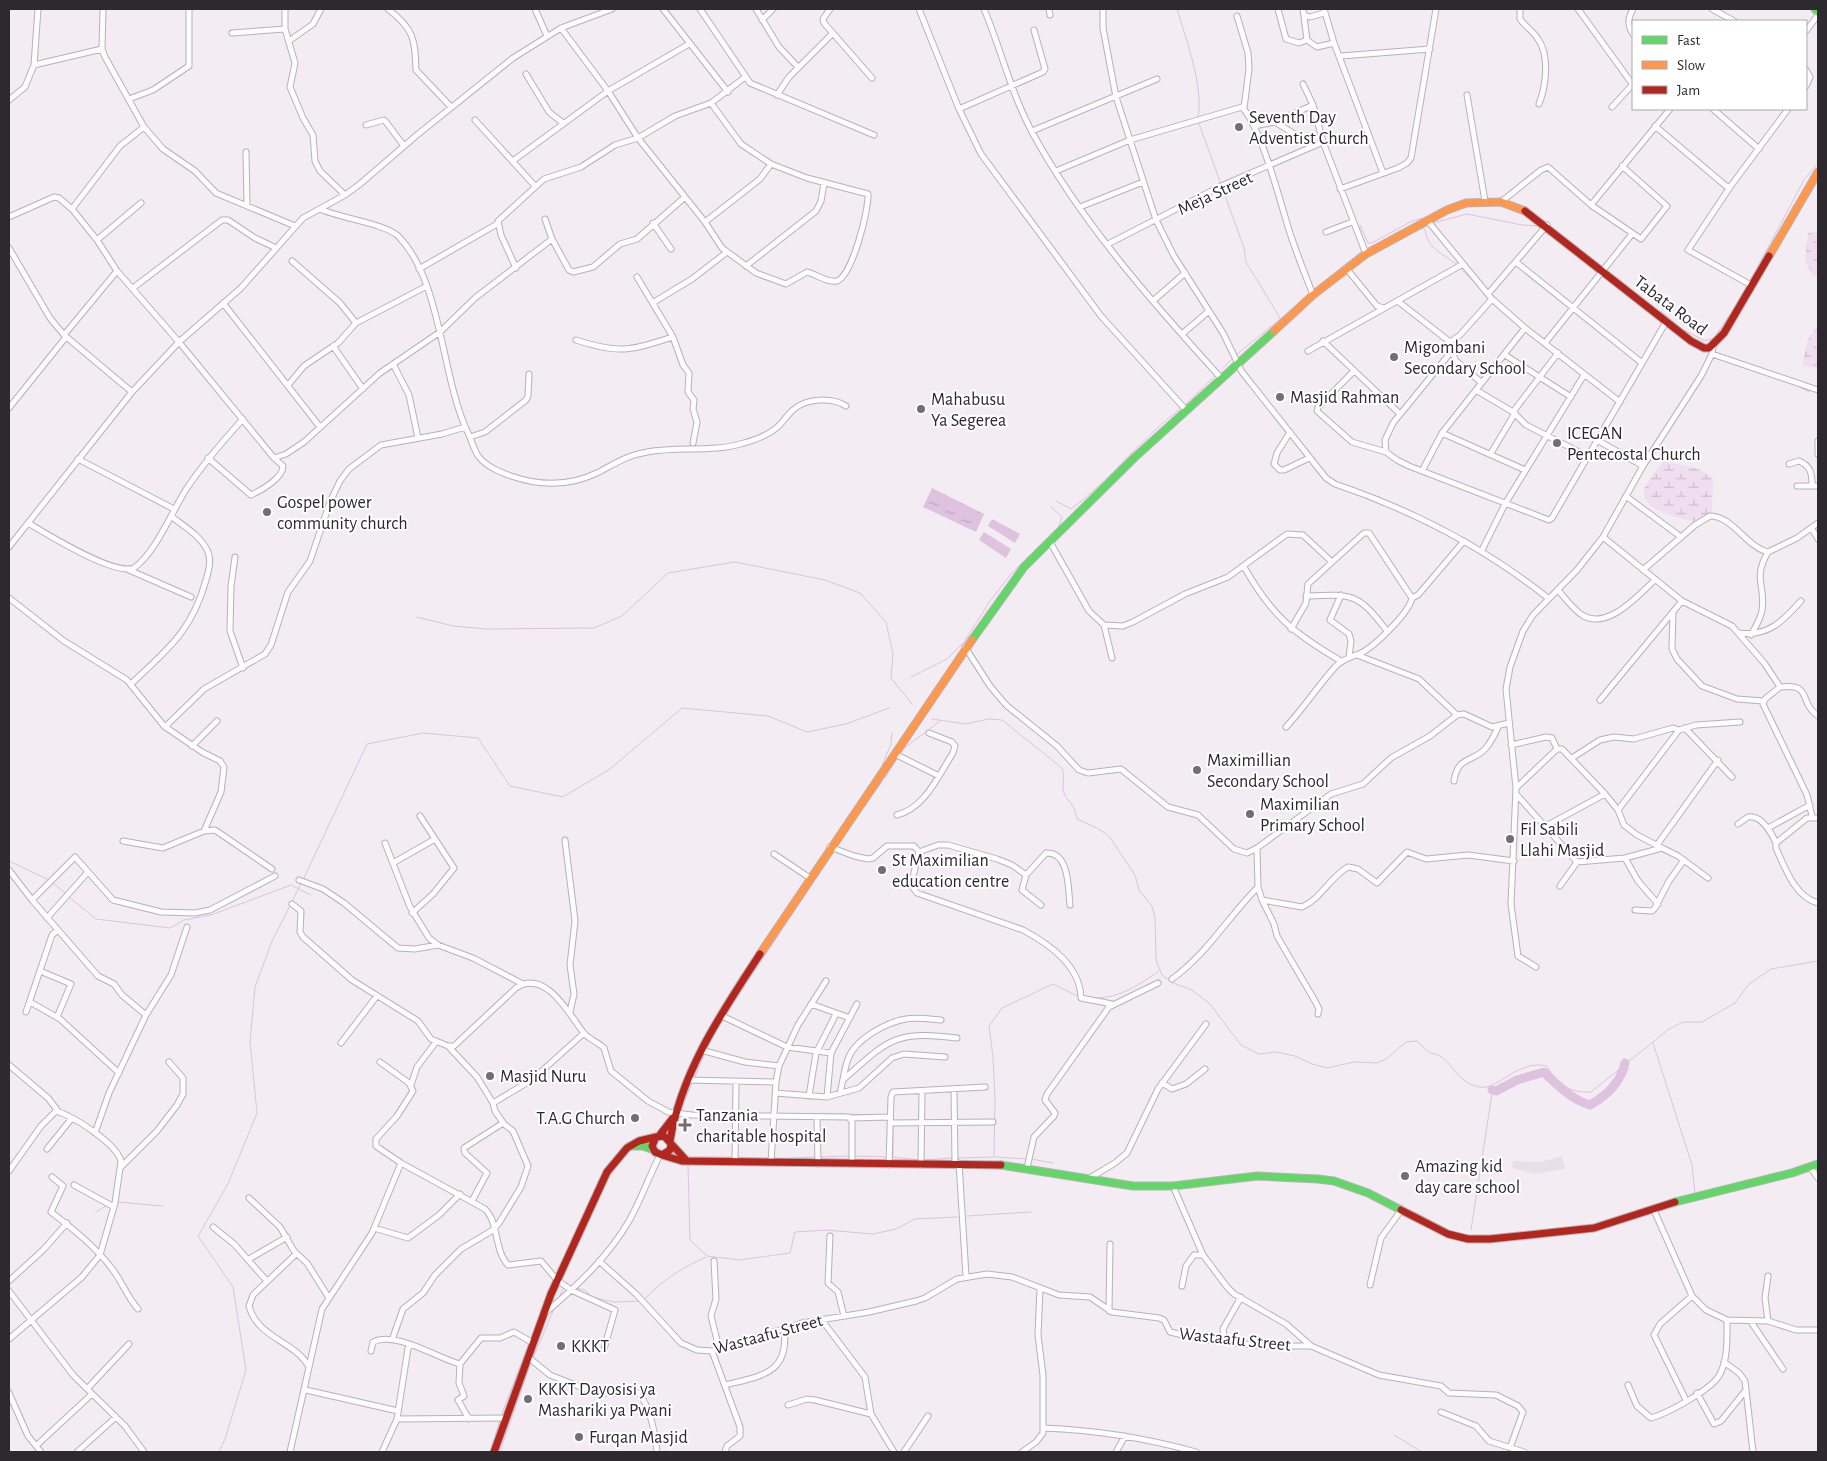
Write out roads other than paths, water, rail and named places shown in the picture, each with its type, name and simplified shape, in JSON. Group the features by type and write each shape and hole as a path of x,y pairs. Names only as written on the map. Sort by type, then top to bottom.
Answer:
{"main road":[{"path":"1815,9 1818,14"},
{"name":"Tabata Road","path":"675,1115 687,1080 720,1016 830,846 895,754 965,647 1024,567 1134,458 1313,295 1366,254 1427,220 1458,205 1485,201 1501,202 1522,209 1547,225 1666,322 1699,346 1704,348 1713,346 1724,333 1818,172"},
{"path":"658,1153 652,1144 675,1115"},
{"path":"658,1153 670,1150 675,1115"},
{"path":"494,1452 557,1280 614,1159 628,1146 645,1138 667,1137 679,1155 686,1160"},
{"path":"628,1146 643,1146 678,1160 889,1165 996,1164 1133,1186 1173,1186 1257,1176 1318,1179 1334,1181 1368,1193 1458,1238 1478,1239 1594,1228 1653,1208 1818,1164"}],"street":[{"path":"9,100 25,87 34,65 38,9"},
{"path":"103,9 102,49 144,127 163,149 195,171 216,193 295,226"},
{"path":"129,100 153,90 189,66 189,9"},
{"path":"285,9 285,29 295,63 290,87 303,118 313,135 315,161 320,171 345,195"},
{"path":"289,41 313,24 321,9"},
{"path":"388,9 404,22 412,34 416,46 416,70 451,107"},
{"path":"536,9 548,36"},
{"path":"9,547 132,392 179,342 241,288 303,218 345,195 497,70 561,28 612,9"},
{"path":"663,9 728,92"},
{"path":"700,9 744,78 754,86 874,135"},
{"path":"756,9 779,46 798,68"},
{"path":"762,20 773,9"},
{"path":"830,9 822,21 872,78"},
{"path":"919,9 959,109 981,154 1096,310 1122,342 1186,410"},
{"path":"984,9 1011,85 1032,131 1056,172 1108,244 1221,378"},
{"path":"1103,9 1103,28 1116,97 1156,220 1237,363 1326,478 1335,484 1405,513 1482,550 1548,598"},
{"path":"1278,9 1286,39 1291,42 1307,40 1317,47 1334,43"},
{"path":"1303,9 1307,40"},
{"path":"1340,189 1404,166 1411,158 1436,9"},
{"path":"1520,9 1520,19 1538,39 1543,52 1544,84 1539,104"},
{"path":"1578,9 1632,84"},
{"path":"1632,32 1629,22 1633,9"},
{"path":"1712,9 1732,20"},
{"path":"1304,15 1310,17 1324,11 1334,43 1341,56 1383,173"},
{"path":"1807,30 1818,14"},
{"path":"1237,16 1248,53 1249,69 1244,108 1254,126 1313,295"},
{"path":"561,28 608,91 638,138 706,222 727,252 756,273 786,284 807,272 833,281 845,275 859,236 869,196 865,192 824,184 771,164 741,144 711,103"},
{"path":"232,33 285,29"},
{"path":"959,109 1045,70 1034,30"},
{"path":"777,95 798,68 832,34"},
{"path":"514,160 608,91 689,44"},
{"path":"34,65 102,49"},
{"path":"1341,56 1430,49"},
{"path":"1807,72 1810,77 1807,84"},
{"path":"526,74 549,112 563,123"},
{"path":"419,269 497,224 499,218 535,186 555,174 586,164 617,144 638,138 675,116 711,103 744,78"},
{"path":"1032,131 1156,79"},
{"path":"1303,84 1313,105 1323,142 1352,222 1366,254"},
{"path":"1612,107 1632,86"},
{"path":"1468,96 1485,201"},
{"path":"1254,126 1275,122 1313,105"},
{"path":"1056,172 1130,140 1244,108"},
{"path":"1592,204 1669,110"},
{"path":"1714,110 1759,149"},
{"path":"1752,285 1737,279 1688,250 1730,187 1787,110"},
{"path":"475,120 514,160 535,186"},
{"path":"366,125 386,122 404,146"},
{"path":"1275,122 1314,146"},
{"path":"1655,126 1726,186 1730,187"},
{"path":"72,209 120,146 144,127"},
{"name":"Meja Street","path":"1108,244 1221,186 1269,167 1323,142"},
{"path":"246,152 247,206"},
{"path":"706,222 760,179 771,164"},
{"path":"1501,202 1540,170 1548,167 1592,204 1632,234 1642,239 1667,206 1622,166"},
{"path":"1080,206 1143,182"},
{"path":"746,266 816,211 821,201 824,184"},
{"path":"9,217 54,197 59,198 72,209 97,240 117,271 162,325 179,342 284,469 277,478 251,496 208,458"},
{"path":"545,219 552,239 568,270 572,272 580,271 593,267 620,244 635,240 685,197"},
{"path":"97,240 141,203"},
{"path":"320,209 346,219 390,230 406,245 426,287 440,332 454,398 465,427 480,458 500,472 542,483 566,484 586,478 625,457 637,453 681,448 712,450 763,437 795,408 810,402 833,400 846,406"},
{"path":"133,288 222,220 228,220 255,238 276,248"},
{"path":"1427,220 1492,299 1525,328 1620,402"},
{"path":"1326,232 1352,222"},
{"path":"653,223 671,249"},
{"path":"497,224 516,268"},
{"path":"1488,294 1547,225"},
{"path":"1545,343 1574,310 1602,270 1632,234"},
{"path":"274,458 293,450 393,364 440,332 475,298 552,239"},
{"path":"9,248 50,318 65,336 132,392"},
{"path":"654,302 692,278 727,252"},
{"path":"292,261 340,303 356,323"},
{"path":"1516,262 1642,363"},
{"path":"1308,351 1323,341 1399,302 1463,264"},
{"path":"1346,268 1377,306 1386,308"},
{"path":"9,408 117,271"},
{"path":"1154,300 1185,273"},
{"path":"637,277 654,302 673,337 683,365 689,373 688,392 694,400 693,409 697,420 693,443"},
{"path":"289,384 304,366 333,346 356,323 426,287"},
{"path":"1450,342 1460,335 1492,299"},
{"path":"1399,302 1450,342 1451,352 1455,360 1482,383"},
{"path":"223,304 289,384 320,427"},
{"path":"1182,334 1209,311"},
{"path":"1354,371 1318,407 1317,411 1352,442 1386,452 1397,460 1422,471 1505,504 1545,519 1552,518 1666,322"},
{"path":"1422,471 1442,433 1525,328"},
{"path":"576,340 613,351 636,348 673,337"},
{"path":"1323,341 1400,414"},
{"path":"333,346 364,389"},
{"path":"1536,967 1518,956 1511,904 1516,788 1506,690 1510,667 1523,631 1533,615 1577,570 1603,537 1643,466 1688,398 1712,354 1713,346"},
{"path":"1386,452 1385,440 1387,432 1451,352"},
{"path":"1491,453 1514,413 1558,354"},
{"path":"1712,354 1818,390"},
{"path":"1505,355 1571,397"},
{"path":"393,364 409,395 418,438"},
{"path":"470,438 485,432 526,400 528,396 529,374"},
{"path":"1482,550 1505,504 1584,375"},
{"path":"1476,390 1514,413 1526,425 1587,456"},
{"path":"130,570 138,565 148,554 174,509 208,458 243,419"},
{"path":"165,727 200,691 261,657 271,645 288,592 310,561 330,502 343,477 357,462 376,447 465,427"},
{"path":"1290,432 1274,459 1276,468 1280,470 1289,469 1309,458"},
{"path":"1442,433 1491,453 1525,470"},
{"path":"1597,440 1643,466"},
{"path":"1818,441 1818,454"},
{"path":"78,459 174,509"},
{"path":"1789,464 1799,461 1806,465 1812,473 1812,485"},
{"path":"1797,486 1818,486"},
{"path":"1627,497 1681,537"},
{"path":"131,684 172,645 189,625 209,570 210,558 207,549 193,533 171,516"},
{"path":"1644,570 1695,524 1710,516 1715,516 1757,547 1768,552"},
{"path":"28,523 89,556 121,569 130,570 191,598"},
{"path":"1750,635 1762,613 1759,579 1762,562 1768,552 1785,545 1812,529 1818,523"},
{"path":"1812,529 1818,539"},
{"path":"1291,629 1303,609 1306,589 1311,580 1361,534 1367,532 1412,598"},
{"path":"1104,625 1123,626 1185,594 1228,577 1287,534 1292,533 1307,538 1332,562"},
{"path":"1603,537 1682,601 1726,622 1739,633 1766,664 1780,686"},
{"path":"1050,542 1089,611 1104,625 1112,658"},
{"path":"1286,727 1341,661 1370,647 1387,631 1409,607 1412,598 1418,595 1464,542"},
{"path":"235,557 231,586 230,631 242,668"},
{"path":"1244,567 1260,596 1291,629 1341,661"},
{"path":"1558,590 1583,615 1592,619 1605,617 1622,609 1654,580"},
{"path":"1306,596 1341,595 1354,598 1367,605 1387,631"},
{"path":"1341,595 1330,620 1350,636 1349,657"},
{"path":"9,598 64,640 131,684 165,727 192,746 220,761 224,767 221,792 204,831"},
{"path":"1600,700 1682,601"},
{"path":"1739,633 1750,635 1775,628 1801,601"},
{"path":"1673,612 1672,649 1677,659 1702,686 1737,699 1763,701 1780,686 1795,685 1818,716"},
{"path":"965,647 990,686 1006,705 1057,746 1079,770 1088,773 1122,769 1168,807 1198,815 1234,849 1247,853 1257,848 1331,794 1364,784 1392,758 1430,736 1457,715 1464,714 1492,727 1509,723"},
{"path":"1356,655 1418,679 1457,715"},
{"path":"1763,701 1810,805 1812,816"},
{"path":"192,746 217,721"},
{"path":"1572,758 1600,740 1614,737 1634,739 1673,728 1682,729 1696,724 1740,722"},
{"path":"1454,781 1459,766 1463,761 1485,749 1498,727"},
{"path":"1682,729 1718,760 1732,777"},
{"path":"1618,810 1682,729"},
{"path":"897,815 911,810 940,776 955,746 952,742 929,733"},
{"path":"1511,745 1546,737 1552,738 1557,749"},
{"path":"1557,749 1565,751 1606,794 1618,810 1624,825 1684,860 1708,878"},
{"path":"1516,788 1557,749"},
{"path":"895,754 940,776"},
{"path":"1560,886 1577,862 1625,858 1660,847 1718,760"},
{"path":"1516,794 1577,862"},
{"path":"1546,826 1606,794"},
{"path":"1768,828 1810,805"},
{"path":"412,913 433,894 454,868 420,816"},
{"path":"1738,824 1751,816 1768,828 1794,884 1808,899 1818,903"},
{"path":"1812,816 1818,818"},
{"path":"1776,843 1812,816"},
{"path":"123,841 163,848 210,829 219,832 254,859 272,869"},
{"path":"393,863 434,839"},
{"path":"565,840 575,921 570,965 574,994 570,1012"},
{"path":"385,843 412,913 426,935 438,945 473,958 523,984 535,984 549,991 570,1012 584,1033 606,1050 609,1068 619,1079 648,1101 668,1112 675,1115 735,1117 817,1117 922,1122 993,1122"},
{"path":"919,852 938,845 948,845 997,859 1012,865 1026,876"},
{"path":"830,846 854,856 868,859 890,846 914,846 919,852"},
{"path":"1257,848 1258,887 1262,900 1274,924 1277,936 1319,1009 1318,1014"},
{"path":"919,852 911,885 917,893 1022,930 1038,938 1062,957 1074,972 1080,986 1081,998 1112,1004"},
{"path":"1262,900 1302,907 1315,898 1336,874 1348,867 1358,869 1376,883 1407,852 1426,859 1468,855 1514,861"},
{"path":"1041,905 1022,890 1026,876 1046,853 1058,858 1065,866 1070,906"},
{"path":"774,854 810,878"},
{"path":"32,900 74,858 78,859 87,872 116,901 161,912 195,914 210,910 275,876"},
{"path":"1625,858 1638,881 1658,904"},
{"path":"1635,910 1652,911 1658,904 1669,881 1684,860"},
{"path":"9,870 47,918 102,980 114,984 122,995 146,1015"},
{"path":"47,918 87,872"},
{"path":"299,880 323,889 344,903 398,948 415,949 438,945"},
{"path":"1172,979 1210,946 1230,916 1258,887"},
{"path":"292,904 301,911 300,932 303,937 345,974 376,997 418,1021 436,1042 454,1046 523,984"},
{"path":"95,1133 119,1073 146,1015 169,980 186,928"},
{"path":"26,1012 52,935 58,930"},
{"path":"40,971 71,984 57,1017"},
{"path":"771,1162 775,1093 779,1066 787,1047 826,981"},
{"path":"1027,1168 1034,1137 1055,1113 1045,1098 1112,1004 1158,982"},
{"path":"341,1043 376,997"},
{"path":"30,1002 57,1017 119,1073"},
{"path":"811,1004 850,1018"},
{"path":"827,1097 832,1053 857,1004"},
{"path":"809,1096 816,1052 836,1014"},
{"path":"720,1016 787,1047 832,1053"},
{"path":"840,1094 848,1059 852,1052 876,1031 894,1022 908,1018 941,1020"},
{"path":"1088,1179 1115,1163 1127,1153 1162,1083 1206,1024"},
{"path":"493,1103 533,1079 584,1033"},
{"path":"843,1080 882,1046 897,1038 920,1035 956,1038"},
{"path":"436,1042 417,1068 411,1085 412,1092 398,1116 374,1143 383,1152 401,1164 460,1194 490,1214 493,1230 504,1260 508,1265 541,1261 557,1280 571,1290 615,1310 604,1349"},
{"path":"392,1340 403,1309 423,1293 435,1276 462,1249 493,1230 520,1190 528,1166 514,1131 503,1123 477,1077 448,1046"},
{"path":"701,1050 745,1062 779,1066"},
{"path":"775,1093 827,1097 867,1083 884,1065 904,1054 945,1057"},
{"path":"121,1167 157,1131 182,1096 183,1078 169,1062"},
{"path":"380,1062 411,1085"},
{"path":"9,1065 48,1098 58,1111 95,1133 119,1155 121,1167 114,1207 100,1255 82,1277 9,1339"},
{"path":"1162,1083 1172,1089 1180,1088 1205,1069"},
{"path":"687,1080 736,1083 776,1082"},
{"path":"735,1162 736,1083"},
{"path":"889,1165 891,1094 893,1092 984,1087"},
{"path":"954,1090 957,1163 966,1276"},
{"path":"921,1165 922,1091"},
{"path":"9,1171 41,1126 51,1114 58,1111"},
{"path":"817,1117 818,1164"},
{"path":"47,1150 72,1118"},
{"path":"851,1118 852,1164"},
{"path":"472,1201 487,1173 464,1149 470,1142 503,1123"},
{"path":"543,1315 600,1261 628,1222 658,1153"},
{"path":"290,1452 306,1390 319,1319 329,1298 359,1255 374,1228 401,1164"},
{"path":"1810,1167 1818,1178"},
{"path":"52,1177 63,1186 50,1211 67,1223 100,1255 112,1269 138,1309"},
{"path":"74,1185 114,1207"},
{"path":"1173,1186 1203,1254 1227,1287 1286,1324 1310,1346"},
{"path":"374,1228 408,1238 438,1215 460,1194"},
{"path":"248,1198 280,1227 296,1254 307,1263 329,1298"},
{"path":"1653,1208 1692,1296 1706,1310 1727,1320 1768,1321 1796,1330 1818,1330"},
{"path":"1370,1285 1381,1238 1402,1209"},
{"path":"9,1280 43,1250 67,1223"},
{"path":"213,1227 249,1259 266,1280"},
{"path":"830,1236 828,1283 838,1292 844,1316"},
{"path":"249,1259 287,1238"},
{"path":"1110,1244 1110,1311"},
{"path":"296,1254 266,1280 249,1300 250,1311 255,1321 301,1356 310,1368"},
{"path":"1182,1286 1190,1258 1194,1255 1203,1254"},
{"name":"Wastaafu Street","path":"600,1261 636,1294 681,1343 697,1350 712,1351 753,1340 784,1328 821,1319 878,1311 925,1298 949,1282 966,1276 1000,1275 1059,1295 1090,1297 1110,1311 1159,1318 1164,1320 1168,1330 1173,1333 1225,1342 1264,1346 1310,1346 1379,1375 1441,1386 1449,1393 1487,1393 1504,1398 1523,1412 1510,1448"},
{"path":"714,1261 716,1299 711,1316 719,1348"},
{"path":"1768,1276 1765,1298 1768,1321"},
{"path":"1022,1452 1040,1438 1043,1428 1043,1375 1038,1335 1040,1289"},
{"path":"9,1291 72,1375 116,1417 144,1452"},
{"path":"1686,1400 1654,1335 1660,1324 1692,1296"},
{"path":"1225,1342 1223,1329 1241,1297"},
{"path":"821,1319 865,1377 871,1414 894,1452"},
{"path":"1628,1384 1637,1406 1651,1418 1697,1394 1716,1381 1724,1362 1727,1320"},
{"path":"1751,1322 1783,1369"},
{"path":"725,1386 760,1376 775,1369 781,1359 786,1342 784,1328"},
{"path":"469,1419 458,1400 464,1396 459,1383 460,1364 482,1338 485,1337 500,1338 514,1332 533,1343"},
{"path":"371,1351 371,1344 383,1338 438,1354 460,1364"},
{"path":"87,1389 129,1344"},
{"path":"382,1452 397,1419 408,1348 411,1345"},
{"path":"712,1351 741,1433 737,1440 727,1446 725,1452"},
{"path":"528,1357 550,1374 596,1393 638,1393 648,1410 653,1426 657,1452"},
{"path":"1724,1362 1743,1376 1754,1452"},
{"path":"306,1390 398,1411"},
{"path":"1697,1394 1714,1424 1721,1420 1746,1390"},
{"path":"37,1445 92,1394"},
{"path":"9,1396 28,1436 41,1452"},
{"path":"788,1405 806,1399 871,1414"},
{"path":"1441,1412 1476,1426 1488,1441 1524,1452"},
{"path":"904,1452 928,1416"},
{"path":"77,1452 116,1417"},
{"path":"397,1419 505,1418"},
{"path":"1043,1428 1075,1429 1125,1436 1193,1452"},
{"path":"1116,1452 1125,1436"}],"water":[{"path":"932,488 984,514 976,532 923,507"},
{"path":"992,519 1020,534 1015,543 988,526"},
{"path":"984,532 1011,549 1006,558 979,540"}],"waterway":[{"path":"1177,9 1189,48 1199,92 1198,118"},
{"path":"1198,121 1221,184"},
{"path":"1750,281 1804,180 1818,163"},
{"path":"1222,187 1244,248 1246,262 1280,318"},
{"path":"1433,223 1467,214 1522,225 1539,226"},
{"path":"1360,225 1368,243 1372,243 1412,221 1423,218"},
{"path":"1422,229 1425,229 1426,236 1432,246 1457,265"},
{"path":"1520,262 1534,243"},
{"path":"1317,287 1362,251"},
{"path":"1510,273 1517,265"},
{"path":"1460,268 1488,296"},
{"path":"1661,311 1682,329 1705,341 1714,338 1737,304"},
{"path":"1236,355 1291,310"},
{"path":"1223,368 1233,358"},
{"path":"1184,406 1215,376"},
{"path":"1798,386 1809,392 1811,390"},
{"path":"1056,501 1071,509 1086,498 1153,432 1181,408"},
{"path":"911,677 947,659 964,642 990,601 1011,574 1059,526 1062,517 1051,507"},
{"path":"417,617 453,626 486,629 594,628 622,616 668,573 735,562 825,580 860,593 886,622 893,654 891,678 912,704"},
{"path":"303,880 367,744 423,733 478,738 510,786 563,797 610,769 682,708 768,716 807,732 846,724 889,708"},
{"path":"932,719 966,724 988,719 1002,720 1062,768 1064,792 1073,807 1077,819 1109,836 1135,875 1139,890 1152,906 1155,918 1156,960 1162,975 1173,983 1192,990 1210,1004 1241,1045 1259,1054 1276,1052 1295,1056 1312,1064 1327,1068 1354,1062 1377,1063 1386,1059 1406,1042 1417,1041 1429,1052 1439,1055 1472,1085 1486,1087 1526,1067 1536,1065 1547,1066 1560,1083 1571,1089 1591,1092 1669,1029 1683,1022 1702,1022 1735,1003 1749,984 1771,969 1818,961"},
{"path":"903,749 940,721"},
{"path":"882,765 891,744 892,733"},
{"path":"885,778 898,757"},
{"path":"840,839 882,782"},
{"path":"726,1014 834,851"},
{"path":"9,861 49,880"},
{"path":"52,882 66,894"},
{"path":"292,902 301,883"},
{"path":"69,897 96,919 170,928 184,920 211,915 291,885 311,895"},
{"path":"219,1452 225,1439 246,1370 233,1287 198,1236 228,1184 257,1113 250,1042 255,987 272,941 290,906"},
{"path":"1096,998 1121,993 1159,971"},
{"path":"994,1156 995,1098 989,1026 1002,1008 1053,984 1079,997"},
{"path":"719,1025 723,1018"},
{"path":"1653,1043 1692,1165 1695,1193"},
{"path":"694,1079 705,1053"},
{"path":"1492,1090 1496,1091 1517,1080 1544,1072 1571,1096 1590,1105 1612,1088 1620,1076 1625,1063"},
{"path":"681,1110 692,1083"},
{"path":"1471,1230 1493,1087"},
{"path":"893,1107 894,1096"},
{"path":"820,1114 835,1114"},
{"path":"838,1114 887,1115"},
{"path":"893,1126 893,1157"},
{"path":"819,1157 850,1156"},
{"path":"854,1156 888,1157"},
{"path":"687,1157 733,1157"},
{"path":"737,1157 770,1159"},
{"path":"774,1159 815,1157"},
{"path":"892,1157 920,1160"},
{"path":"957,1158 994,1157 1027,1159"},
{"path":"924,1160 953,1158"},
{"path":"1031,1159 1053,1163"},
{"path":"1782,1172 1818,1160"},
{"path":"688,1166 690,1240 707,1256 739,1260 790,1253 795,1232 826,1230 873,1234 896,1229 915,1219 958,1217"},
{"path":"117,1202 163,1206"},
{"path":"96,1212 106,1206"},
{"path":"967,1216 1031,1212"},
{"path":"1415,1212 1434,1223"},
{"path":"1493,1235 1506,1234"},
{"path":"1465,1235 1476,1236"},
{"path":"644,1300 673,1275 706,1257"},
{"path":"559,1298 563,1288"},
{"path":"576,1288 585,1290 592,1297"},
{"path":"596,1298 614,1302 641,1301"},
{"path":"533,1358 554,1309"},
{"path":"501,1416 529,1343"},
{"path":"500,1452 531,1362"},
{"path":"9,1387 25,1422"},
{"path":"490,1452 500,1420"},
{"path":"1394,1435 1422,1452"}],"place":[{"name":"Seventh Day Adventist Church","path":"1239,127"},
{"name":"Migombani Secondary School","path":"1394,357"},
{"name":"Masjid Rahman","path":"1280,397"},
{"name":"Mahabusu Ya Segerea","path":"921,409"},
{"name":"ICEGAN Pentecostal Church","path":"1557,443"},
{"name":"Gospel power community church","path":"267,512"},
{"name":"Maximillian Secondary School","path":"1197,770"},
{"name":"Maximilian Primary School","path":"1250,814"},
{"name":"Fil Sabili Llahi Masjid","path":"1510,839"},
{"name":"St Maximilian education centre","path":"882,870"},
{"name":"Masjid Nuru","path":"490,1076"},
{"name":"T.A.G Church","path":"635,1118"},
{"name":"Tanzania charitable hospital","path":"685,1125"},
{"name":"Amazing kid day care school","path":"1405,1176"},
{"name":"KKKT","path":"561,1346"},
{"name":"KKKT Dayosisi ya Mashariki ya Pwani","path":"528,1399"},
{"name":"Furqan Masjid","path":"579,1437"}]}
